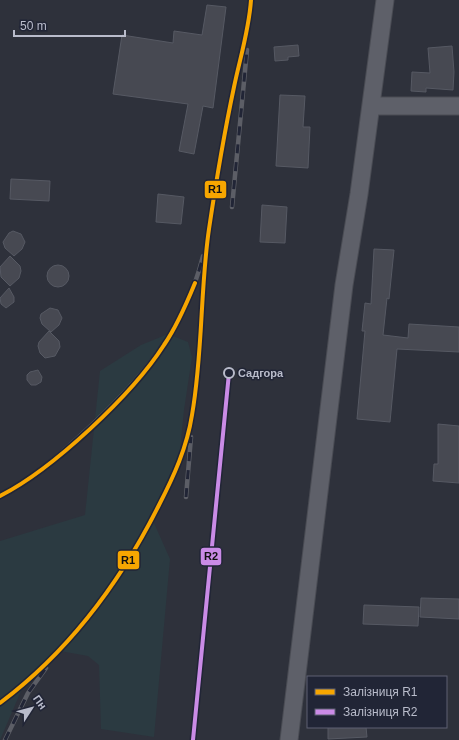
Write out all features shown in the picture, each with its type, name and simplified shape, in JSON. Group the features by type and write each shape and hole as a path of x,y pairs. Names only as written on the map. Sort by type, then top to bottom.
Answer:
{"street":[{"path":"289,740 344,285 371,106 385,0"},
{"path":"371,106 459,106"}],"shaded area":[{"path":"168,334 188,342 192,357 184,410 179,460 154,523 170,559 154,737 101,729 99,665 88,656 60,651 21,691 0,740 0,541 85,515 100,371 141,345"}],"building":[{"path":"207,5 226,7 213,108 203,106 194,154 179,151 188,104 113,94 122,35 173,43 174,31 202,35"},
{"path":"298,45 299,56 288,57 288,60 275,61 274,47"},
{"path":"452,46 454,72 453,90 426,88 426,92 411,91 412,72 430,73 428,48"},
{"path":"280,95 305,96 303,127 310,127 308,168 276,166"},
{"path":"11,179 50,181 49,201 10,199"},
{"path":"158,194 184,197 181,224 156,222"},
{"path":"262,205 287,207 285,243 260,242"},
{"path":"13,231 21,234 25,242 22,249 14,256 5,248 3,242 9,233"},
{"path":"374,249 394,250 389,299 387,298 383,335 408,338 409,324 459,327 459,352 397,349 390,422 357,419 365,331 362,331 365,303 371,304"},
{"path":"10,256 20,266 21,271 19,278 10,286 1,277 0,267"},
{"path":"58,265 62,266 68,272 68,280 62,286 58,287 54,286 48,280 47,276 48,272 54,266"},
{"path":"9,288 14,297 14,302 6,308 1,304 0,298"},
{"path":"50,308 58,310 62,318 59,325 51,332 42,324 40,318 41,314"},
{"path":"49,331 59,341 60,347 55,356 45,358 40,353 38,346 39,342"},
{"path":"38,370 42,377 41,382 36,385 31,385 27,380 27,375 30,372"},
{"path":"438,424 459,426 459,483 433,481 434,464 438,464"},
{"path":"421,598 459,599 459,619 420,617"},
{"path":"364,605 419,607 418,626 363,624"},
{"path":"328,728 366,728 367,737 328,739"}],"railway":[{"path":"0,703 25,683 48,661 70,638 110,588 128,561 159,505 170,483 183,450 190,427 196,392 206,252 217,176 246,33 251,0"},
{"path":"232,207 247,50"},
{"path":"0,496 22,483 62,453 121,397 139,376 171,333 184,309 195,284 203,256"},
{"path":"186,497 191,437"},
{"path":"5,740 28,693 46,668"}],"rail line":[{"name":"R1","path":"0,703 25,683 48,661 70,638 110,588 128,561 159,505 170,483 183,450 190,427 196,392 206,252 217,176 246,33 251,0"},
{"name":"R1","path":"0,496 21,484 67,450 112,408 150,365 169,338 195,283"},
{"name":"R2","path":"193,740 229,373"}],"place":[{"name":"Садгора","path":"229,373"}]}
